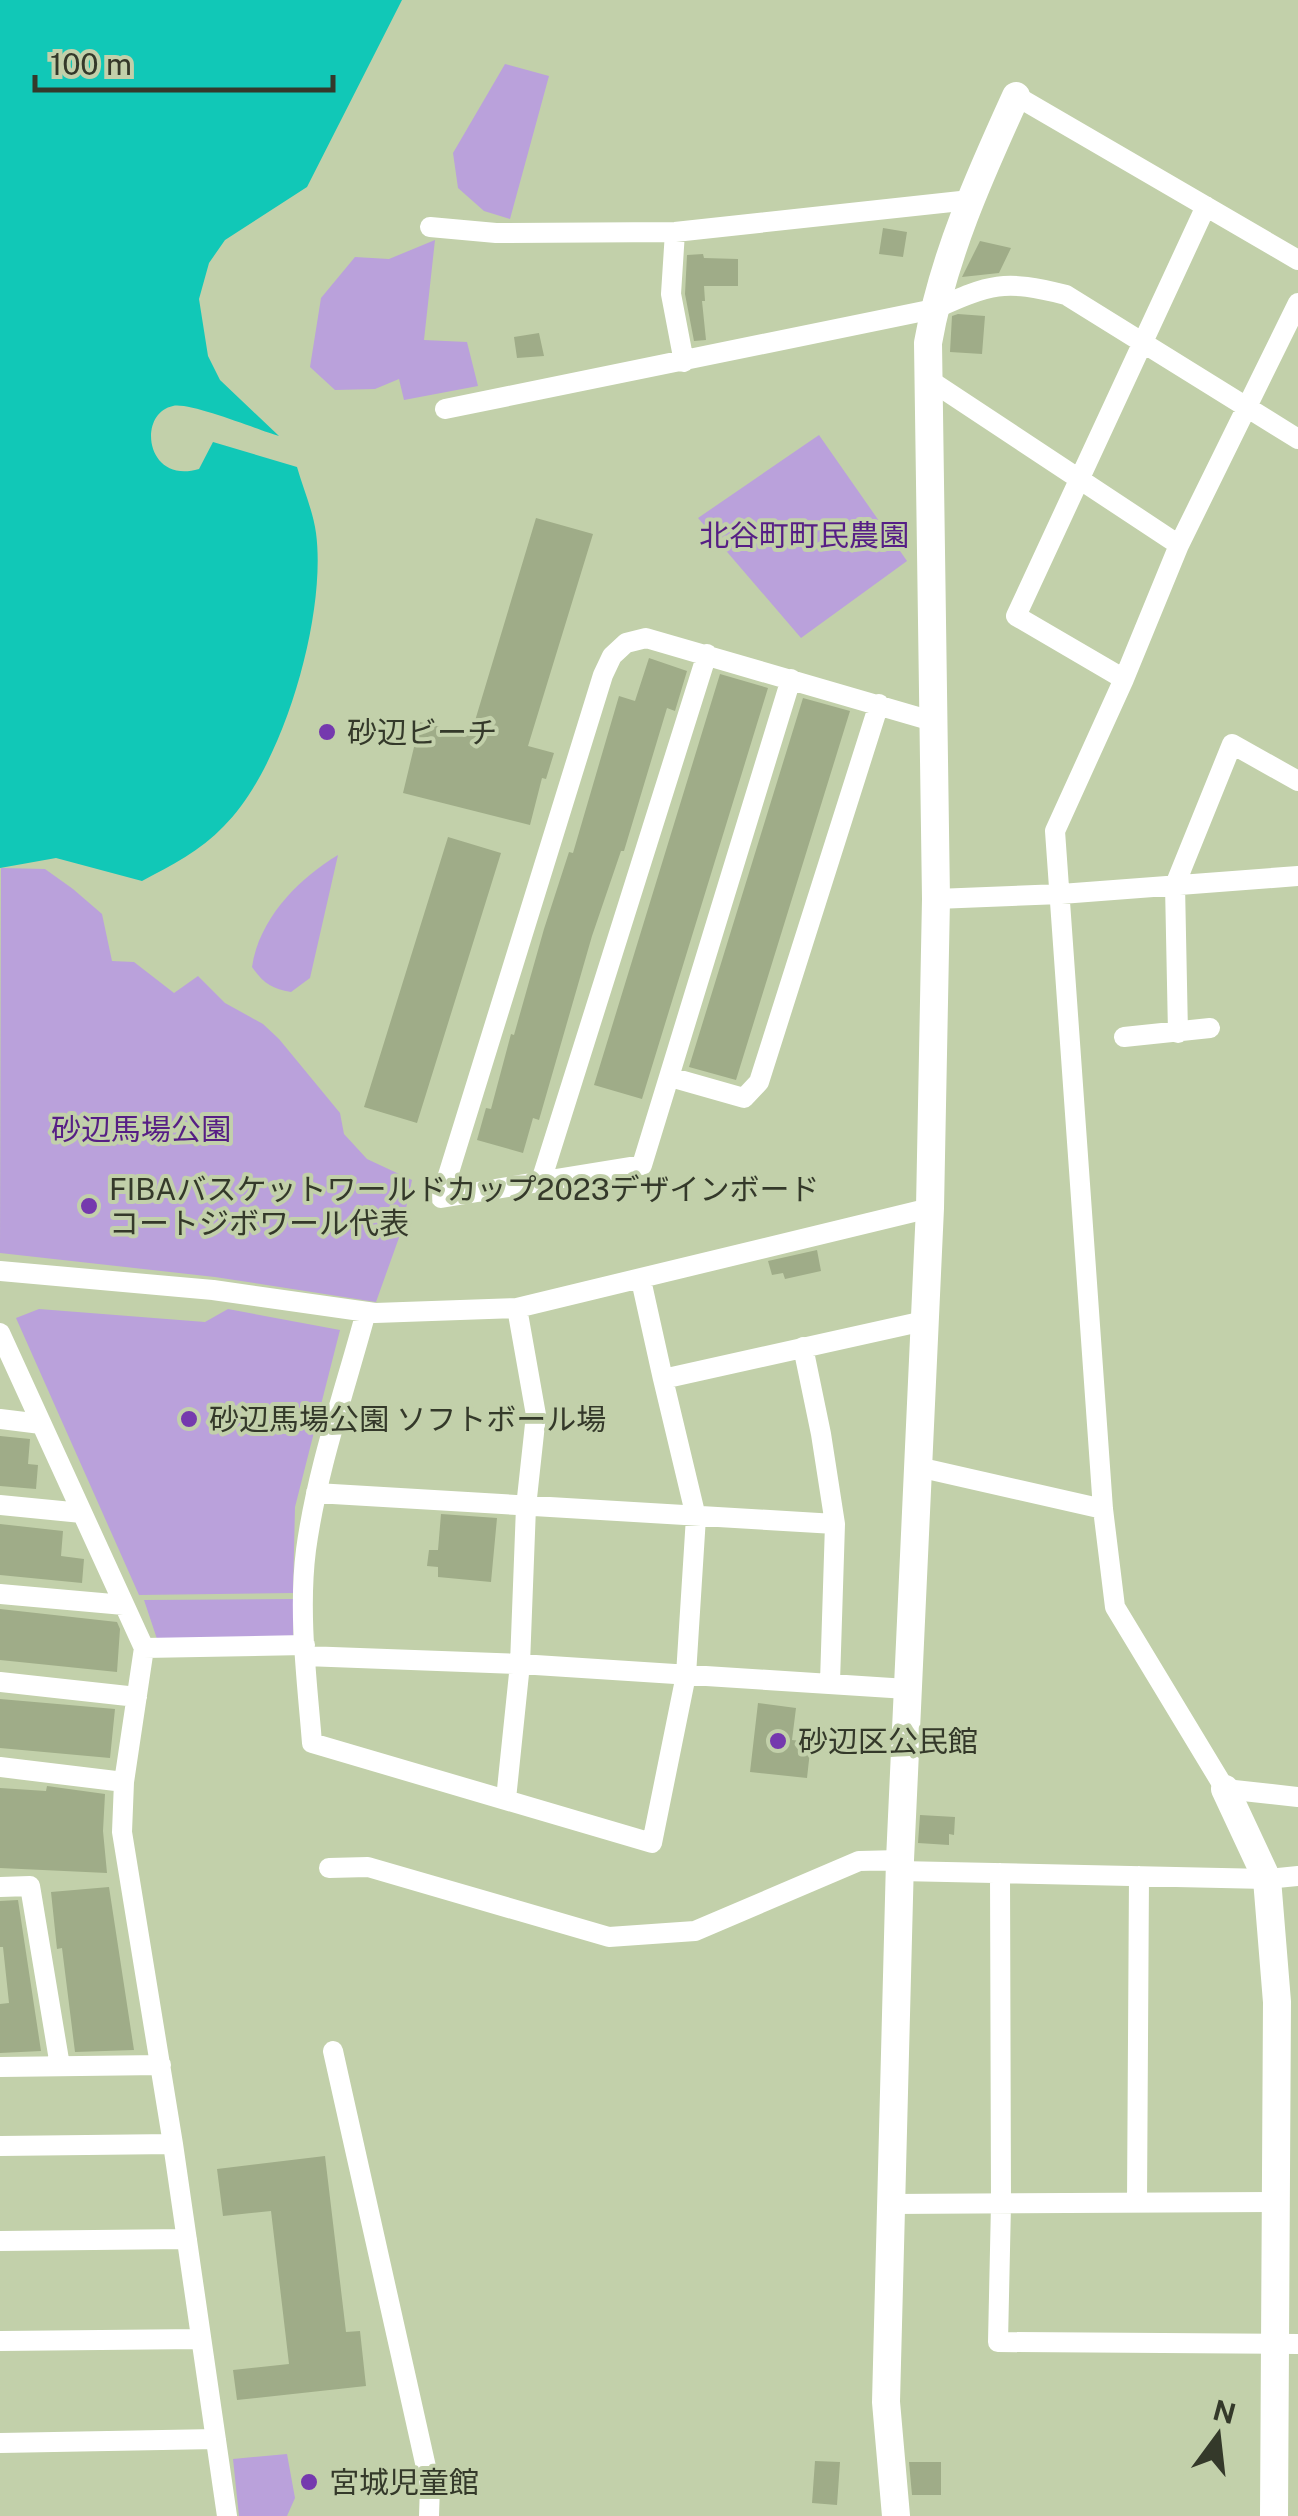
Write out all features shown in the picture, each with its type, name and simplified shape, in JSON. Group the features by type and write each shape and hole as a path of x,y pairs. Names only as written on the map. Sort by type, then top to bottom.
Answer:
{"street":[{"path":"896,2516 886,2402 900,1866 930,1208 936,899 928,379 928,344 934,310 970,200 1016,96 1298,260"},
{"path":"430,227 496,233 675,232 970,200"},
{"path":"1124,680 1016,616 1206,206"},
{"path":"675,232 672,294 684,362"},
{"path":"445,410 934,310 990,286 1032,286 1066,295 1298,440"},
{"path":"1274,2516 1286,2344 1275,2202 1277,2002 1266,1879 1225,1788 1115,1607 1103,1510 1055,831 1124,680 1179,545 1298,303"},
{"path":"928,379 1179,545"},
{"path":"792,679 642,1165 442,1198 612,656 626,643 646,638 707,654 880,704 932,721"},
{"path":"542,1181 707,654"},
{"path":"670,1077 744,1098 759,1082 880,704"},
{"path":"1178,1032 1175,886 1232,744 1298,781"},
{"path":"936,899 1298,876"},
{"path":"1124,1037 1210,1028"},
{"path":"0,1271 213,1290 366,1312 517,1308 930,1208"},
{"path":"366,1312 316,1493 306,1554 305,1651 312,1742 652,1844 686,1675 696,1517 641,1280"},
{"path":"506,1800 520,1664 526,1507 536,1415 517,1308"},
{"path":"663,1378 924,1321"},
{"path":"0,1332 144,1648 124,1782 122,1832 173,2144 226,2516"},
{"path":"802,1348 835,1524 830,1682"},
{"path":"0,1419 41,1424"},
{"path":"918,1467 1103,1510"},
{"path":"316,1493 835,1524"},
{"path":"0,1505 82,1512"},
{"path":"0,1594 124,1605"},
{"path":"144,1648 305,1651 907,1688"},
{"path":"0,1682 136,1697"},
{"path":"0,1767 124,1782"},
{"path":"1225,1788 1298,1797"},
{"path":"329,1868 368,1867 609,1936 694,1931 859,1860 1000,1873 1266,1879 1298,1876"},
{"path":"1000,1873 998,2342 1286,2344"},
{"path":"1137,2203 1139,1876"},
{"path":"0,1886 30,1886 60,2066"},
{"path":"333,2050 430,2485 429,2516"},
{"path":"0,2067 161,2066"},
{"path":"0,2146 173,2144"},
{"path":"891,2204 1275,2202"},
{"path":"0,2242 187,2239"},
{"path":"0,2341 202,2338"},
{"path":"0,2442 216,2439"}],"green space":[{"path":"505,64 549,76 510,219 484,211 458,188 453,153"},
{"path":"435,240 424,340 467,342 478,386 404,400 399,379 375,389 335,390 310,367 321,298 355,257 389,259"},
{"name":"北谷町町民農園","path":"819,435 907,561 801,638 698,518"},
{"path":"338,855 310,978 291,992 273,987 252,967 263,933 295,888"},
{"name":"砂辺馬場公園","path":"1,868 45,869 73,889 102,914 112,961 134,962 174,993 198,976 225,1003 263,1024 340,1113 344,1134 367,1159 412,1180 401,1232 376,1302 215,1277 0,1253"},
{"name":"砂辺馬場公園 ソフトボール場","path":"39,1309 205,1322 228,1309 340,1330 295,1507 293,1593 139,1595 16,1318"},
{"path":"294,1599 293,1640 157,1639 144,1600"},
{"path":"287,2454 295,2498 287,2516 239,2516 233,2459"}],"water":[{"path":"0,0 402,0 307,187 225,240 209,263 199,299 208,356 220,380 279,436 182,406 162,411 154,421 152,446 167,467 181,471 199,469 213,442 297,467 315,525 318,567 315,605 296,688 265,767 245,800 215,835 142,881 56,858 0,868"}],"building":[{"path":"883,228 907,232 903,257 879,254"},
{"path":"980,241 1011,248 999,273 962,277"},
{"path":"703,254 704,258 738,259 738,286 704,286 706,340 694,341 685,294 687,255"},
{"path":"952,316 985,316 982,354 950,352"},
{"path":"539,333 544,356 517,358 514,337"},
{"path":"536,518 593,534 528,746 554,753 546,779 542,778 530,825 403,793 420,722 471,734"},
{"path":"649,658 687,671 675,711 667,708 624,851 592,936 539,1120 533,1118 523,1153 477,1140 486,1108 491,1109 569,852 573,853 619,696 635,701"},
{"path":"720,674 768,688 642,1099 594,1085"},
{"path":"803,698 850,711 736,1080 689,1067"},
{"path":"448,837 501,853 417,1123 364,1107"},
{"path":"817,1250 821,1271 785,1279 783,1273 772,1275 768,1261"},
{"path":"0,1436 30,1439 28,1464 38,1465 36,1489 0,1486"},
{"path":"441,1514 497,1518 491,1582 438,1577 438,1567 427,1566 429,1550 438,1550"},
{"path":"0,1524 63,1531 61,1556 84,1559 82,1583 0,1575"},
{"path":"0,1609 117,1622 117,1672 0,1660"},
{"path":"0,1699 115,1709 110,1758 0,1748"},
{"name":"砂辺区公民館","path":"758,1703 796,1708 792,1740 811,1742 807,1778 750,1772"},
{"path":"47,1786 105,1794 107,1873 0,1868 0,1788 46,1791"},
{"path":"920,1815 955,1817 949,1845 918,1843"},
{"path":"109,1887 134,2050 75,2052 51,1892"},
{"path":"18,1900 41,2051 0,2053 0,2004 9,2003 0,1947 0,1901"},
{"path":"325,2156 346,2332 360,2331 366,2386 237,2400 233,2370 289,2364 271,2211 223,2216 217,2169"},
{"path":"815,2461 840,2462 837,2505 812,2503"},
{"path":"909,2462 941,2462 941,2495 912,2495"}],"place":[{"name":"砂辺ビーチ","path":"327,732"},
{"name":"FIBAバスケットワールドカップ2023デザインボード コートジボワール代表","path":"89,1206"},
{"name":"砂辺馬場公園 ソフトボール場","path":"189,1419"},
{"name":"砂辺区公民館","path":"778,1741"},
{"name":"宮城児童館","path":"309,2482"}]}
